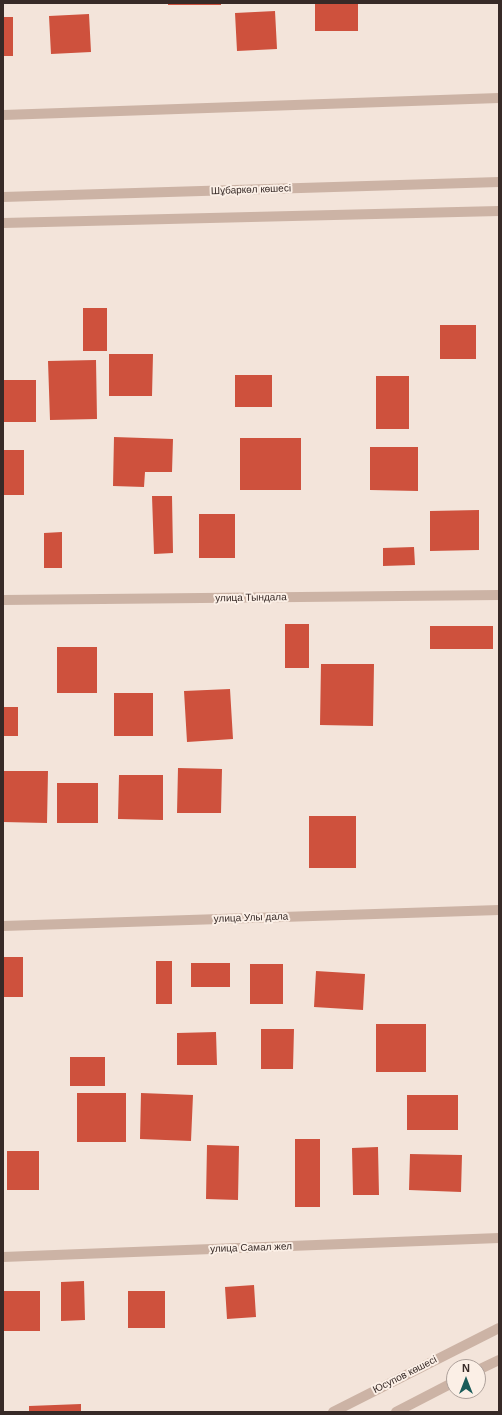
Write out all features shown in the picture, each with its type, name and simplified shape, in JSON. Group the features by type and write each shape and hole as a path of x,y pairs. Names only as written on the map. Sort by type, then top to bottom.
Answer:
{"street":[{"path":"3,115 499,98"},
{"name":"Шұбаркөл көшесі","path":"3,197 499,182"},
{"path":"3,223 499,211"},
{"name":"улица Тындала","path":"3,600 499,595"},
{"name":"улица Улы дала","path":"3,926 499,910"},
{"name":"улица Самал жел","path":"3,1258 499,1238"},
{"name":"Юсупов көшесі","path":"333,1412 499,1328"},
{"path":"486,1366 499,1360"},
{"path":"396,1412 446,1386"}],"building":[{"path":"168,3 221,3 221,5 168,5"},
{"path":"315,3 358,3 358,31 315,31"},
{"path":"275,11 277,49 237,51 235,13"},
{"path":"89,14 91,52 51,54 49,16"},
{"path":"3,17 13,17 13,56 3,56"},
{"path":"83,308 107,308 107,351 83,351"},
{"path":"440,325 476,325 476,359 440,359"},
{"path":"109,354 153,354 152,396 109,396"},
{"path":"96,360 97,419 50,420 48,361"},
{"path":"235,375 272,375 272,407 235,407"},
{"path":"376,376 409,376 409,429 376,429"},
{"path":"3,380 36,380 36,422 3,422"},
{"path":"114,437 173,439 172,472 145,472 144,487 113,486"},
{"path":"240,438 301,438 301,490 240,490"},
{"path":"370,447 418,447 418,491 370,490"},
{"path":"3,450 24,450 24,495 3,495"},
{"path":"152,496 172,496 173,553 154,554"},
{"path":"479,510 479,550 430,551 430,511"},
{"path":"199,514 235,514 235,558 199,558"},
{"path":"62,532 62,568 44,568 44,533"},
{"path":"414,547 415,565 383,566 383,548"},
{"path":"285,624 309,624 309,668 285,668"},
{"path":"430,626 493,626 493,649 430,649"},
{"path":"57,647 97,647 97,693 57,693"},
{"path":"321,664 374,664 373,726 320,725"},
{"path":"230,689 233,739 187,742 184,691"},
{"path":"114,693 153,693 153,736 114,736"},
{"path":"3,707 18,707 18,736 3,736"},
{"path":"178,768 222,769 221,813 177,813"},
{"path":"3,771 48,771 47,823 3,822"},
{"path":"119,775 163,775 163,820 118,819"},
{"path":"57,783 98,783 98,823 57,823"},
{"path":"309,816 356,816 356,868 309,868"},
{"path":"3,957 23,957 23,997 3,997"},
{"path":"156,961 172,961 172,1004 156,1004"},
{"path":"191,963 230,963 230,987 191,987"},
{"path":"250,964 283,964 283,1004 250,1004"},
{"path":"316,971 365,974 363,1010 314,1007"},
{"path":"376,1024 426,1024 426,1072 376,1072"},
{"path":"261,1029 294,1029 293,1069 261,1069"},
{"path":"216,1032 217,1065 177,1065 177,1033"},
{"path":"70,1057 105,1057 105,1086 70,1086"},
{"path":"77,1093 126,1093 126,1142 77,1142"},
{"path":"141,1093 193,1095 191,1141 140,1139"},
{"path":"407,1095 458,1095 458,1130 407,1130"},
{"path":"295,1139 320,1139 320,1207 295,1207"},
{"path":"207,1145 239,1146 238,1200 206,1199"},
{"path":"378,1147 379,1195 353,1195 352,1148"},
{"path":"7,1151 39,1151 39,1190 7,1190"},
{"path":"410,1154 462,1155 461,1192 409,1190"},
{"path":"84,1281 85,1320 61,1321 61,1282"},
{"path":"254,1285 256,1317 227,1319 225,1287"},
{"path":"3,1291 40,1291 40,1331 3,1331"},
{"path":"128,1291 165,1291 165,1328 128,1328"},
{"path":"81,1404 81,1412 29,1412 29,1406"}]}
